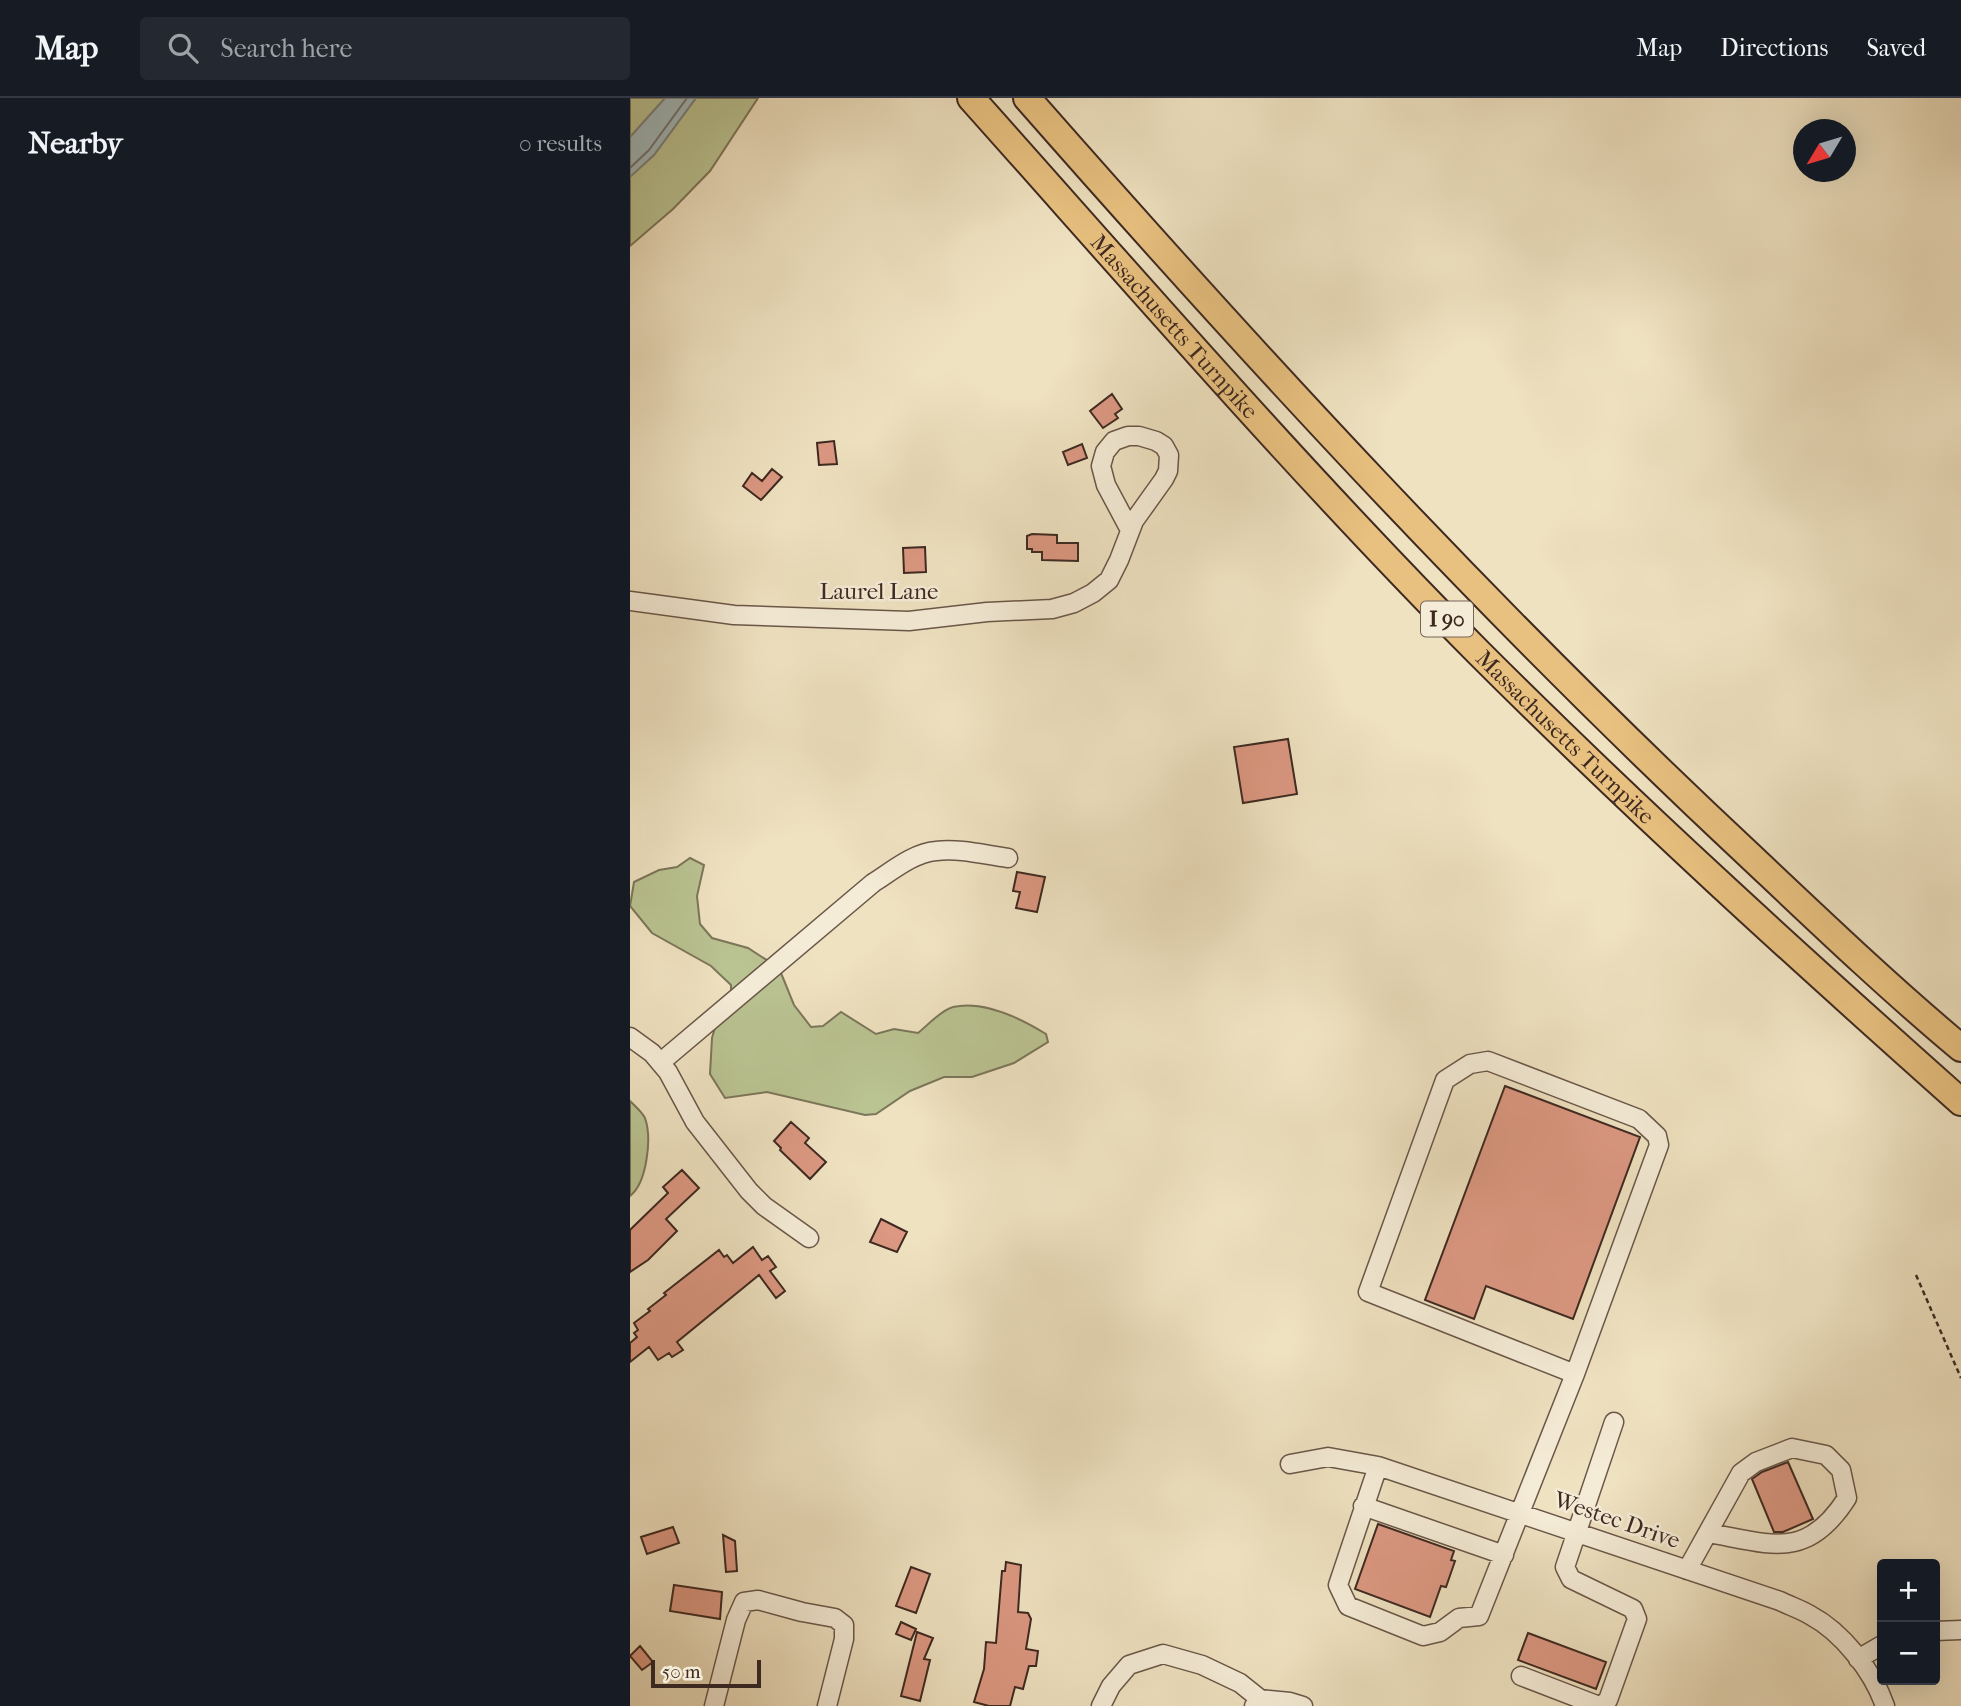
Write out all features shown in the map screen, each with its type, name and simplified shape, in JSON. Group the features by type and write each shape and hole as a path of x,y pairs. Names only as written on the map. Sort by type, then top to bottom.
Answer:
{"highway":[{"name":"Massachusetts Turnpike","path":"971,98 1318,485 1478,652 1632,803 1961,1102"},
{"name":"Massachusetts Turnpike","path":"1027,98 1191,285 1484,597 1712,820 1961,1048"}],"street":[{"name":"Laurel Lane","path":"630,601 734,615 891,621 1052,609 1074,603 1102,587 1115,571 1134,521 1164,479 1169,454 1164,446 1156,441 1139,436 1128,436 1114,441 1105,452 1101,466 1106,485 1130,530"},
{"path":"661,1062 873,883 909,860 935,851 962,851 1008,858"},
{"path":"630,1037 661,1062 675,1082 695,1122 749,1191 764,1206 809,1238"},
{"path":"1378,1466 1338,1585 1348,1606 1423,1636 1440,1632 1459,1618 1479,1616 1575,1374 1659,1145 1657,1136 1640,1119 1488,1061 1470,1065 1445,1080 1368,1292 1575,1374"},
{"path":"1521,1676 1600,1706 1608,1700 1637,1619 1633,1609 1570,1579 1565,1567 1614,1422"},
{"path":"1687,1570 1741,1473 1756,1462 1792,1448 1826,1455 1841,1470 1847,1498 1834,1519 1813,1536 1779,1546 1708,1533"},
{"name":"Westec Drive","path":"1290,1464 1328,1457 1378,1466 1780,1601 1811,1615 1835,1633 1858,1659 1885,1706"},
{"path":"1363,1506 1504,1555"},
{"path":"714,1706 736,1620 744,1602 758,1600 835,1618 844,1625 844,1639 827,1706"},
{"path":"1940,1631 1961,1630"},
{"path":"1858,1659 1877,1648"},
{"path":"1101,1706 1111,1686 1129,1665 1163,1654 1202,1665 1240,1683 1257,1702 1290,1702 1303,1706"}],"path":[{"path":"1916,1275 1961,1378"}],"green space":[{"path":"630,98 758,98 710,171 673,209 630,246"},
{"path":"690,858 704,865 697,896 700,924 712,938 748,948 779,968 794,1005 811,1027 823,1026 841,1012 876,1034 894,1029 918,1033 948,1009 965,1005 989,1008 1025,1022 1046,1034 1048,1042 1014,1063 972,1077 944,1077 910,1091 876,1114 865,1115 767,1092 725,1098 710,1074 712,1038 717,1020 731,1007 731,985 711,966 652,933 630,906 634,882 659,870 677,867"},
{"path":"630,1101 645,1118 648,1148 644,1171 636,1190 630,1196"}],"water":[{"path":"665,98 696,98 654,155 630,177 630,137"}],"building":[{"path":"1112,394 1122,409 1115,414 1118,418 1103,428 1090,411"},
{"path":"834,441 837,464 819,465 817,443"},
{"path":"1082,444 1087,458 1068,465 1063,452"},
{"path":"772,469 782,477 761,500 743,486 752,473 762,481"},
{"path":"1057,535 1057,543 1078,543 1078,561 1042,560 1042,552 1027,549 1027,536"},
{"path":"925,547 926,572 904,573 903,548"},
{"path":"1288,739 1297,794 1243,803 1234,747"},
{"path":"1017,872 1045,877 1037,912 1016,908 1020,892 1013,891"},
{"path":"1505,1086 1640,1137 1573,1319 1486,1286 1474,1319 1425,1300"},
{"path":"791,1122 809,1138 805,1143 826,1162 810,1179 774,1141"},
{"path":"682,1170 699,1188 666,1219 677,1231 648,1260 630,1272 630,1230 668,1193 663,1187"},
{"path":"881,1219 907,1232 897,1252 870,1242"},
{"path":"753,1247 762,1260 768,1256 776,1267 770,1271 785,1291 776,1298 759,1275 677,1342 683,1350 672,1357 669,1353 658,1360 649,1347 630,1362 630,1343 637,1337 634,1333 638,1330 634,1323 666,1295 664,1293 719,1250 733,1263"},
{"path":"1788,1462 1813,1519 1783,1532 1774,1532 1752,1479"},
{"path":"1378,1524 1454,1551 1451,1560 1455,1561 1446,1587 1441,1586 1430,1617 1355,1589"},
{"path":"673,1527 679,1543 647,1554 641,1537"},
{"path":"723,1535 735,1541 737,1571 726,1572"},
{"path":"1006,1562 1021,1565 1018,1612 1028,1613 1031,1619 1026,1649 1038,1651 1036,1666 1029,1666 1023,1689 1015,1687 1010,1706 989,1706 974,1702 984,1669 986,1642 996,1643 1002,1571 1005,1571"},
{"path":"911,1567 930,1574 916,1613 896,1606"},
{"path":"674,1585 722,1592 720,1619 670,1611"},
{"path":"901,1622 916,1629 911,1640 896,1634"},
{"path":"917,1632 933,1638 924,1659 930,1660 920,1701 901,1696"},
{"path":"1528,1633 1606,1662 1596,1689 1518,1660"},
{"path":"640,1646 653,1662 642,1670 630,1656"}]}
